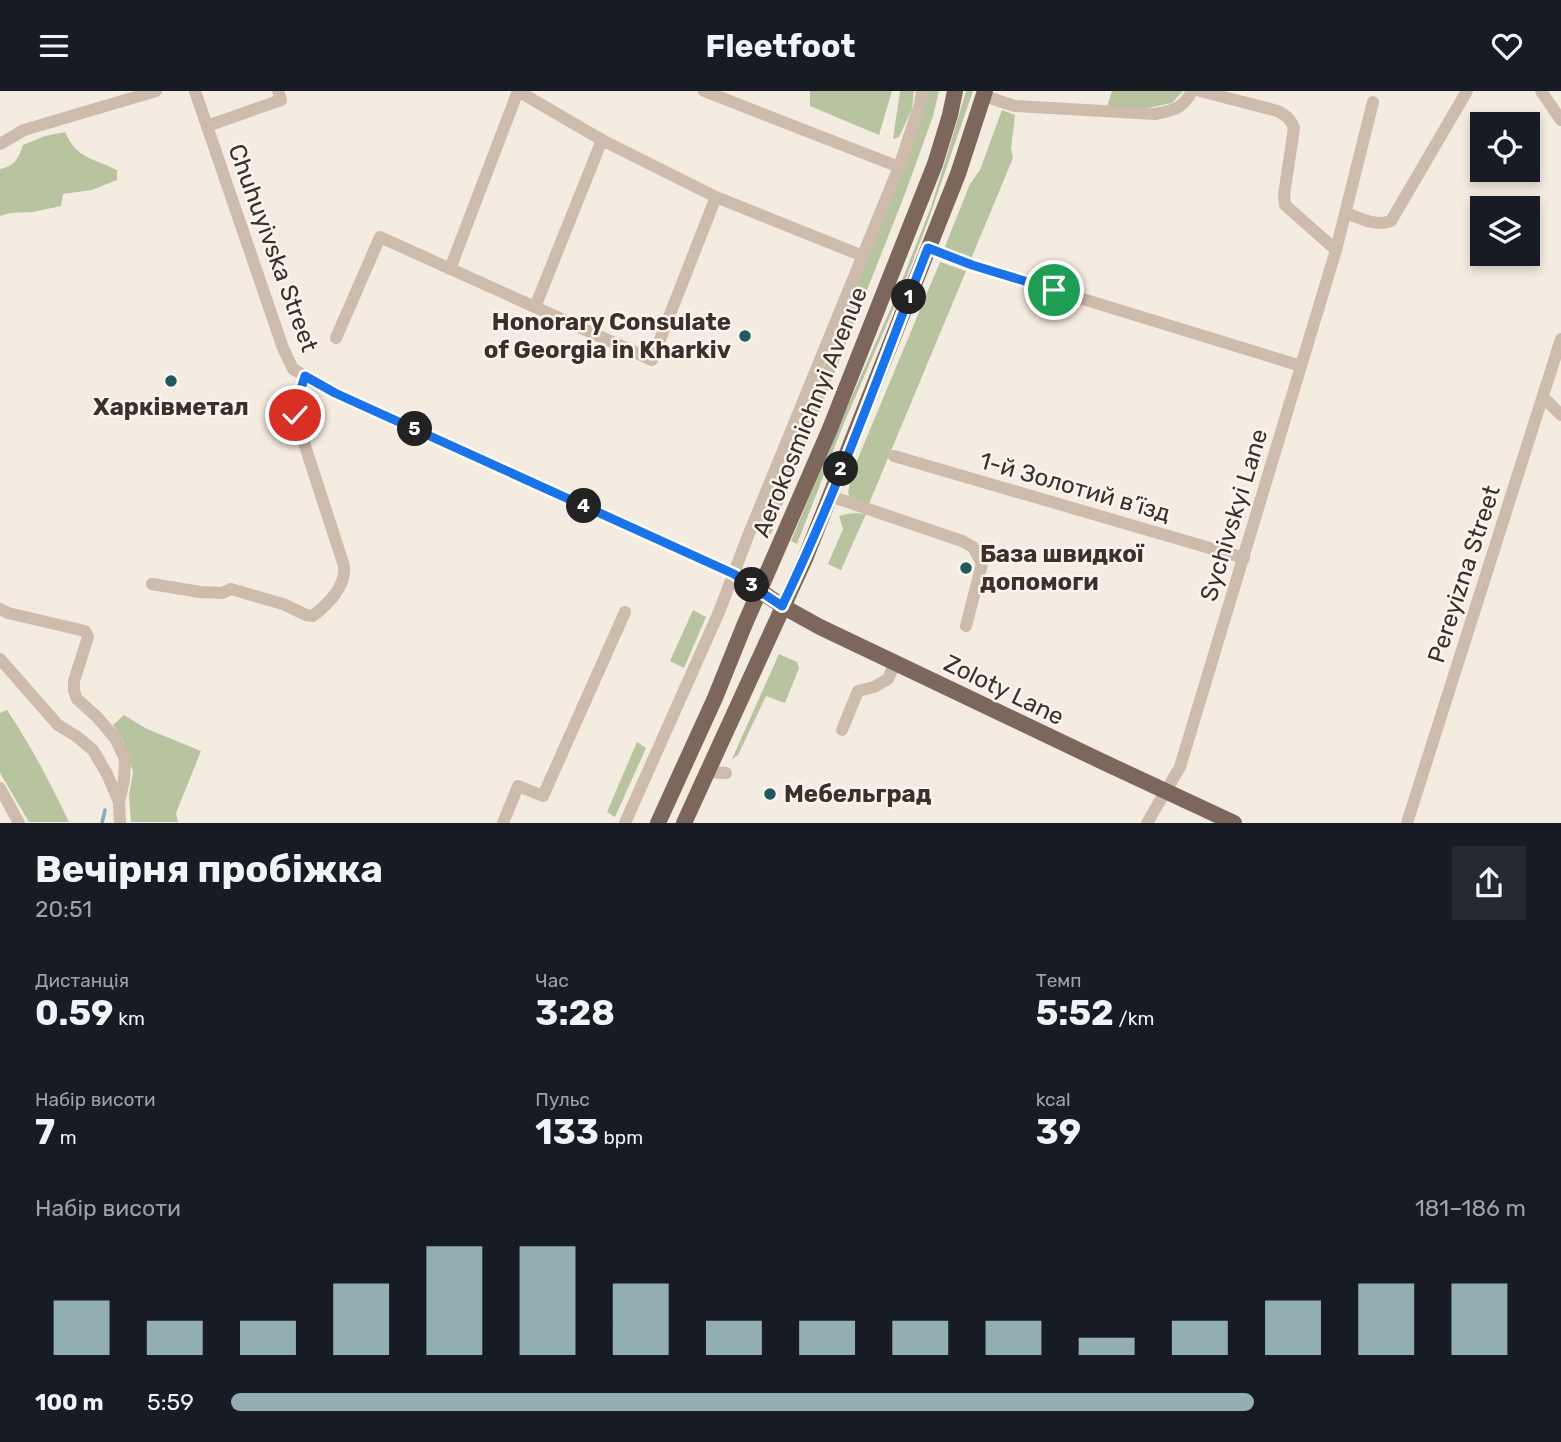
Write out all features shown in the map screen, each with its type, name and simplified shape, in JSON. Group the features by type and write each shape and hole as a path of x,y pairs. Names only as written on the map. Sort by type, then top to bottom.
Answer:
{"main road":[{"name":"Aerokosmichnyi Avenue","path":"658,823 715,698 829,431 935,164 955,91"},
{"name":"Aerokosmichnyi Avenue","path":"687,822 706,772 805,558 958,174 984,94"},
{"name":"Zoloty Lane","path":"759,590 820,627 1234,823"}],"street":[{"path":"0,144 24,130 156,91"},
{"name":"Chuhuyivska Street","path":"195,91 283,348 293,369 335,393 734,574 759,590"},
{"path":"207,126 281,100 278,91"},
{"path":"450,269 518,91 602,140 716,197 863,256"},
{"path":"704,91 899,167"},
{"path":"625,823 734,574 899,167 922,91"},
{"path":"984,94 1015,106 1155,114 1181,107 1192,91"},
{"path":"1200,91 1278,111 1293,122 1285,205 1336,250"},
{"path":"1346,213 1377,223 1391,221 1467,91"},
{"path":"1541,91 1561,120"},
{"name":"Sychivskyi Lane","path":"1147,823 1180,767 1336,250 1373,102"},
{"path":"535,307 602,140"},
{"path":"336,338 380,237 652,360 716,197"},
{"path":"928,248 972,265 1301,366"},
{"name":"Pereyizna Street","path":"1407,823 1561,339"},
{"path":"152,584 200,592 222,593 231,589 283,604 306,615 313,615 334,595 343,579 344,566 295,415 305,376"},
{"path":"1543,397 1561,415"},
{"name":"1-й Золотий в’їзд","path":"894,456 1244,558"},
{"path":"830,496 973,547 982,564 966,626"},
{"path":"0,609 85,631 88,637 74,681 74,691 77,699 115,738 125,759 119,802 120,823"},
{"path":"503,823 518,786 543,796 625,612"},
{"path":"0,659 58,725 93,750 119,802"},
{"path":"842,730 858,691 874,687 888,679 895,663"},
{"path":"706,772 726,773"},
{"path":"0,788 19,823"}],"green space":[{"path":"810,91 892,91 879,135 810,106"},
{"path":"900,91 914,91 912,109 899,137 893,139"},
{"path":"927,91 939,91 933,116 906,191 771,534 757,531 855,291 925,106"},
{"path":"966,91 973,91 927,224 797,544 791,541 931,207"},
{"path":"1112,91 1183,91 1172,103 1148,108 1107,106"},
{"path":"1002,110 1015,115 1011,149 1013,158 971,259 944,249 970,184 980,170"},
{"path":"65,132 80,153 117,170 117,180 92,190 63,194 61,206 0,216 0,169 15,161 23,145"},
{"path":"940,262 966,271 868,506 852,501 848,493 851,475"},
{"path":"866,514 841,570 828,564 843,529 839,516"},
{"path":"693,610 706,617 684,668 670,661"},
{"path":"779,654 797,662 799,668 785,703 766,696 738,755 732,759"},
{"path":"7,710 40,765 69,822 29,822 0,773 0,713"},
{"path":"124,715 147,729 201,751 176,813 178,822 131,822 129,795 133,772 123,740 113,725"},
{"path":"637,742 646,748 615,817 607,812"}],"waterway":[{"path":"102,823 105,810"}],"place":[{"name":"Honorary Consulate of Georgia in Kharkiv","path":"745,336"},
{"name":"Харківметал","path":"171,381"},
{"name":"База швидкої допомоги","path":"966,568"},
{"name":"Мебельград","path":"770,794"}],"route":[{"path":"295,415 305,376 335,393 734,574 782,606 805,558 928,248 972,265 1054,290"}]}
